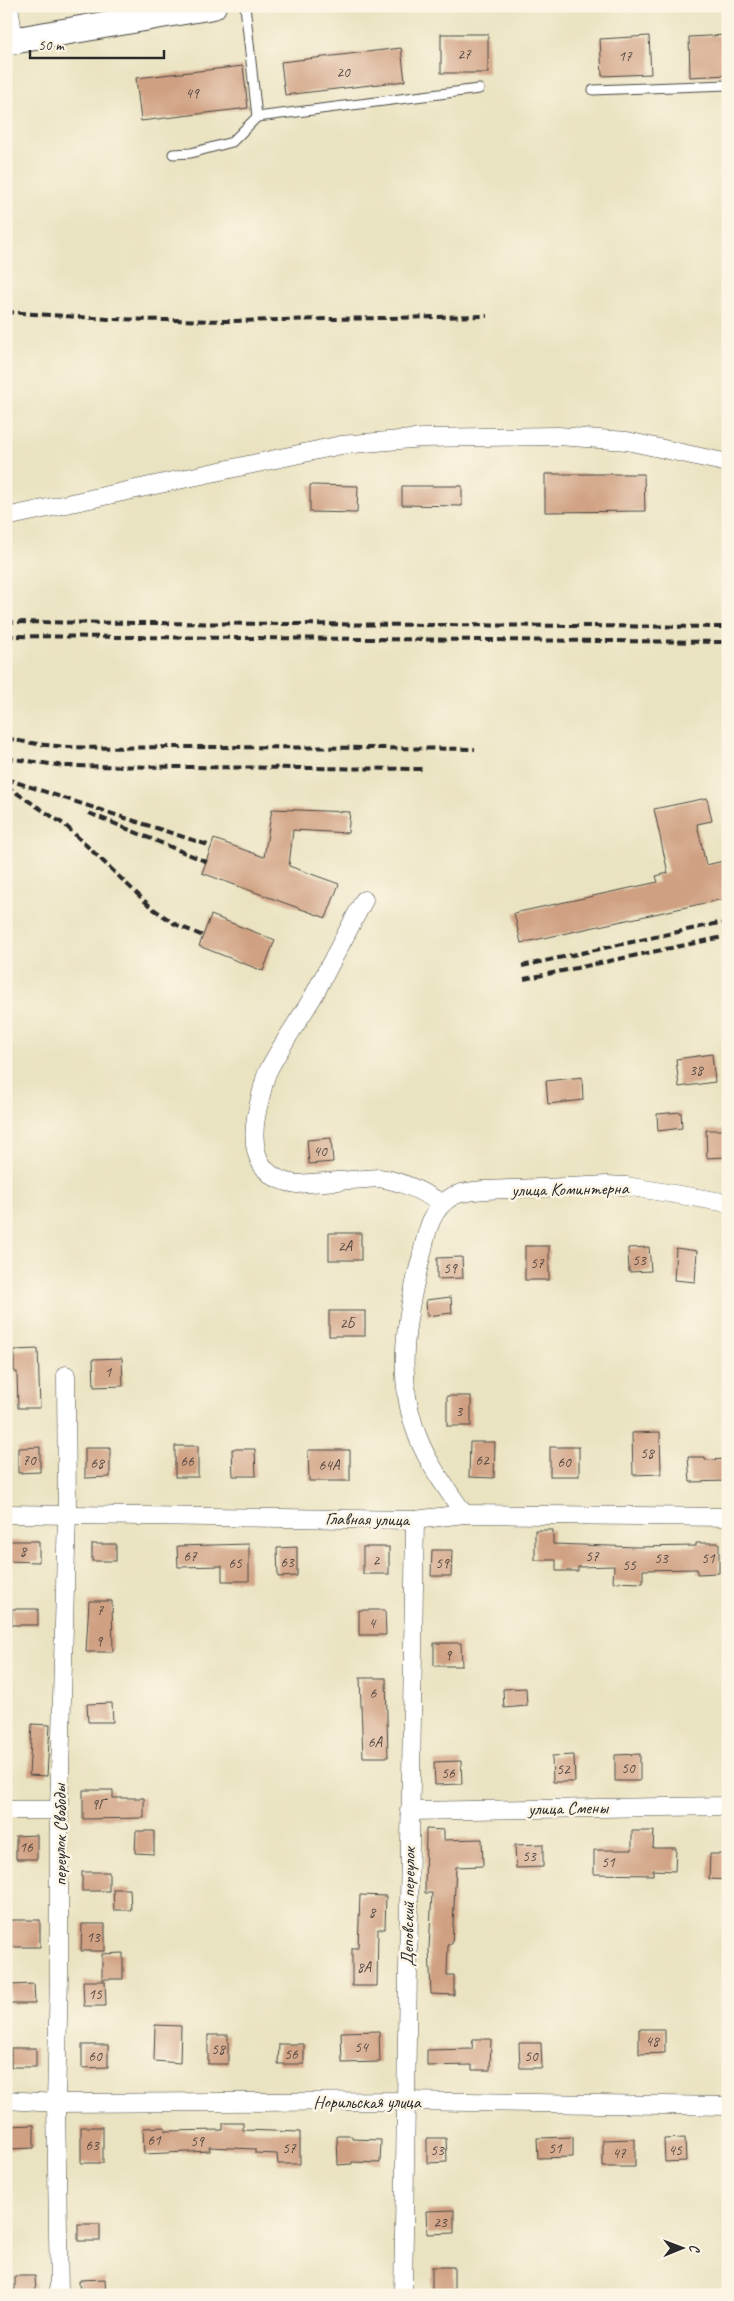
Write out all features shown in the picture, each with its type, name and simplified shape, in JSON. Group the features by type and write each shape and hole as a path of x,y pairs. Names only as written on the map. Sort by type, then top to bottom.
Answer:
{"main road":[{"path":"10,42 213,6"}],"street":[{"path":"9,6 10,42"},
{"path":"6,517 341,445 422,438 558,436 627,441 728,463"},
{"path":"364,900 313,996 267,1074 255,1118 254,1147 262,1164 274,1179 284,1182 297,1184 386,1179 404,1184 442,1202 430,1225 410,1302 406,1332 407,1389 413,1424 422,1449 464,1514"},
{"name":"улица Коминтерна","path":"442,1202 455,1195 488,1190 607,1185 626,1186 728,1203"},
{"name":"переулок Свободы","path":"59,2295 56,2103 59,1976 59,1810 67,1513 66,1375"},
{"name":"Главная улица","path":"6,1514 67,1513 415,1520 464,1514 728,1517"},
{"name":"Деповский переулок","path":"402,2295 415,1520"},
{"name":"улица Смены","path":"409,1811 728,1806"},
{"path":"6,1810 59,1810"},
{"name":"Норильская улица","path":"6,2100 56,2103 406,2101 728,2106"}],"lane":[{"path":"244,6 257,117"},
{"path":"593,90 728,85"},
{"path":"173,154 191,153 232,142 257,117 479,89"}],"building":[{"path":"441,34 488,34 488,73 441,73"},
{"path":"728,35 728,75 690,77 689,37"},
{"path":"649,36 651,74 602,76 600,39"},
{"path":"401,48 405,81 285,95 281,62"},
{"path":"243,66 248,108 141,121 136,78"},
{"path":"545,474 644,474 645,511 545,512"},
{"path":"310,485 358,486 357,513 310,512"},
{"path":"402,486 462,486 462,506 402,505"},
{"path":"707,798 712,821 697,824 706,865 728,860 728,898 521,943 514,913 658,882 656,876 668,873 654,809"},
{"path":"272,809 350,812 348,833 293,830 289,866 339,884 326,918 202,873 214,839 264,857"},
{"path":"211,915 275,940 263,971 199,946"},
{"path":"712,1054 715,1082 679,1087 676,1059"},
{"path":"582,1077 583,1100 548,1104 546,1081"},
{"path":"681,1112 682,1128 658,1131 657,1114"},
{"path":"706,1130 724,1130 725,1157 707,1158"},
{"path":"331,1138 333,1162 309,1164 307,1140"},
{"path":"329,1233 361,1233 361,1260 329,1260"},
{"path":"525,1246 549,1246 549,1280 525,1280"},
{"path":"649,1247 651,1271 629,1272 628,1248"},
{"path":"676,1248 697,1251 695,1282 674,1280"},
{"path":"462,1257 463,1278 437,1279 437,1258"},
{"path":"451,1297 452,1313 427,1316 426,1300"},
{"path":"329,1311 365,1311 365,1336 329,1336"},
{"path":"38,1349 40,1408 18,1408 17,1372 14,1372 14,1350"},
{"path":"122,1358 123,1386 94,1387 93,1359"},
{"path":"447,1396 471,1396 471,1426 447,1426"},
{"path":"660,1432 661,1474 633,1475 632,1433"},
{"path":"470,1442 495,1442 494,1478 469,1477"},
{"path":"175,1446 198,1446 198,1477 175,1477"},
{"path":"40,1447 40,1472 18,1473 18,1448"},
{"path":"550,1447 579,1447 579,1476 550,1476"},
{"path":"85,1448 110,1448 110,1477 85,1478"},
{"path":"232,1449 255,1449 256,1476 233,1476"},
{"path":"308,1450 350,1450 350,1481 309,1481"},
{"path":"688,1457 705,1457 705,1460 728,1459 728,1481 690,1482"},
{"path":"535,1530 553,1530 553,1544 637,1547 696,1546 696,1543 719,1543 719,1573 697,1574 697,1569 643,1570 643,1583 613,1582 614,1566 578,1567 578,1571 556,1571 556,1560 535,1560"},
{"path":"6,1541 39,1541 39,1562 6,1561"},
{"path":"92,1544 116,1544 116,1561 92,1561"},
{"path":"249,1544 249,1581 222,1581 222,1566 178,1567 177,1546"},
{"path":"297,1547 297,1576 278,1577 277,1548"},
{"path":"363,1547 389,1547 389,1574 363,1574"},
{"path":"432,1550 452,1550 451,1576 431,1576"},
{"path":"89,1601 112,1601 113,1652 86,1652"},
{"path":"12,1609 38,1609 38,1625 12,1625"},
{"path":"359,1610 385,1610 386,1635 359,1635"},
{"path":"434,1643 461,1643 462,1666 434,1666"},
{"path":"360,1678 386,1678 388,1757 363,1757"},
{"path":"526,1688 527,1706 504,1708 503,1689"},
{"path":"112,1703 113,1722 88,1722 87,1704"},
{"path":"32,1724 50,1725 47,1776 29,1775"},
{"path":"640,1754 640,1781 615,1781 615,1755"},
{"path":"574,1755 575,1782 553,1782 552,1756"},
{"path":"461,1761 462,1784 435,1785 434,1762"},
{"path":"83,1790 113,1790 113,1798 144,1798 144,1818 83,1819"},
{"path":"426,1829 444,1830 444,1840 482,1839 483,1866 456,1867 452,1944 448,1944 447,1975 454,1975 454,1995 431,1994 429,1948 432,1893 425,1893"},
{"path":"136,1831 154,1831 154,1854 135,1853"},
{"path":"632,1831 654,1831 653,1848 676,1848 675,1871 653,1870 653,1875 594,1874 594,1850 632,1850"},
{"path":"37,1835 37,1859 16,1859 16,1836"},
{"path":"543,1844 543,1867 516,1868 515,1845"},
{"path":"710,1854 728,1854 728,1880 709,1879"},
{"path":"82,1872 109,1872 109,1891 82,1891"},
{"path":"113,1889 130,1889 131,1910 114,1910"},
{"path":"360,1895 386,1896 385,1929 378,1929 377,1986 352,1986 352,1948 358,1948"},
{"path":"6,1920 40,1920 40,1947 6,1947"},
{"path":"82,1924 105,1924 105,1951 81,1951"},
{"path":"123,1953 123,1979 102,1979 102,1954"},
{"path":"83,1981 105,1981 106,2006 84,2006"},
{"path":"34,1984 35,2004 10,2004 10,1985"},
{"path":"155,2025 181,2026 180,2063 154,2061"},
{"path":"639,2029 665,2029 665,2053 639,2054"},
{"path":"379,2031 380,2062 342,2063 341,2032"},
{"path":"208,2035 228,2035 228,2064 208,2064"},
{"path":"473,2039 491,2039 490,2070 472,2070 472,2065 427,2066 427,2050 472,2049"},
{"path":"519,2043 541,2043 542,2068 520,2068"},
{"path":"279,2044 304,2044 304,2064 278,2064"},
{"path":"82,2045 108,2045 108,2067 82,2068"},
{"path":"11,2048 36,2048 36,2067 11,2067"},
{"path":"223,2123 243,2123 243,2130 300,2132 300,2164 278,2164 277,2154 255,2153 255,2149 209,2147 210,2151 144,2154 143,2128 165,2127 165,2131 223,2130"},
{"path":"34,2125 34,2148 8,2149 8,2126"},
{"path":"81,2127 103,2127 103,2163 81,2163"},
{"path":"337,2136 352,2136 352,2139 381,2140 380,2163 352,2162 352,2164 338,2165"},
{"path":"573,2137 573,2157 538,2158 537,2138"},
{"path":"427,2138 446,2138 447,2162 427,2163"},
{"path":"685,2138 686,2161 665,2162 664,2139"},
{"path":"635,2139 635,2167 603,2167 603,2140"},
{"path":"454,2210 454,2233 427,2234 426,2211"},
{"path":"78,2224 100,2224 100,2241 78,2241"},
{"path":"432,2267 454,2267 454,2295 432,2295"},
{"path":"15,2276 35,2276 36,2295 15,2295"},
{"path":"105,2279 106,2295 80,2295 79,2280"}],"railway":[{"path":"6,312 108,319 228,321 487,316"},
{"path":"6,622 728,627"},
{"path":"6,636 728,642"},
{"path":"6,738 49,745 92,748 475,749"},
{"path":"6,758 65,766 424,769"},
{"path":"6,779 211,846"},
{"path":"6,786 65,825 152,908 175,924 203,936"},
{"path":"89,813 207,862"},
{"path":"522,966 728,921"},
{"path":"524,979 728,936"}]}
